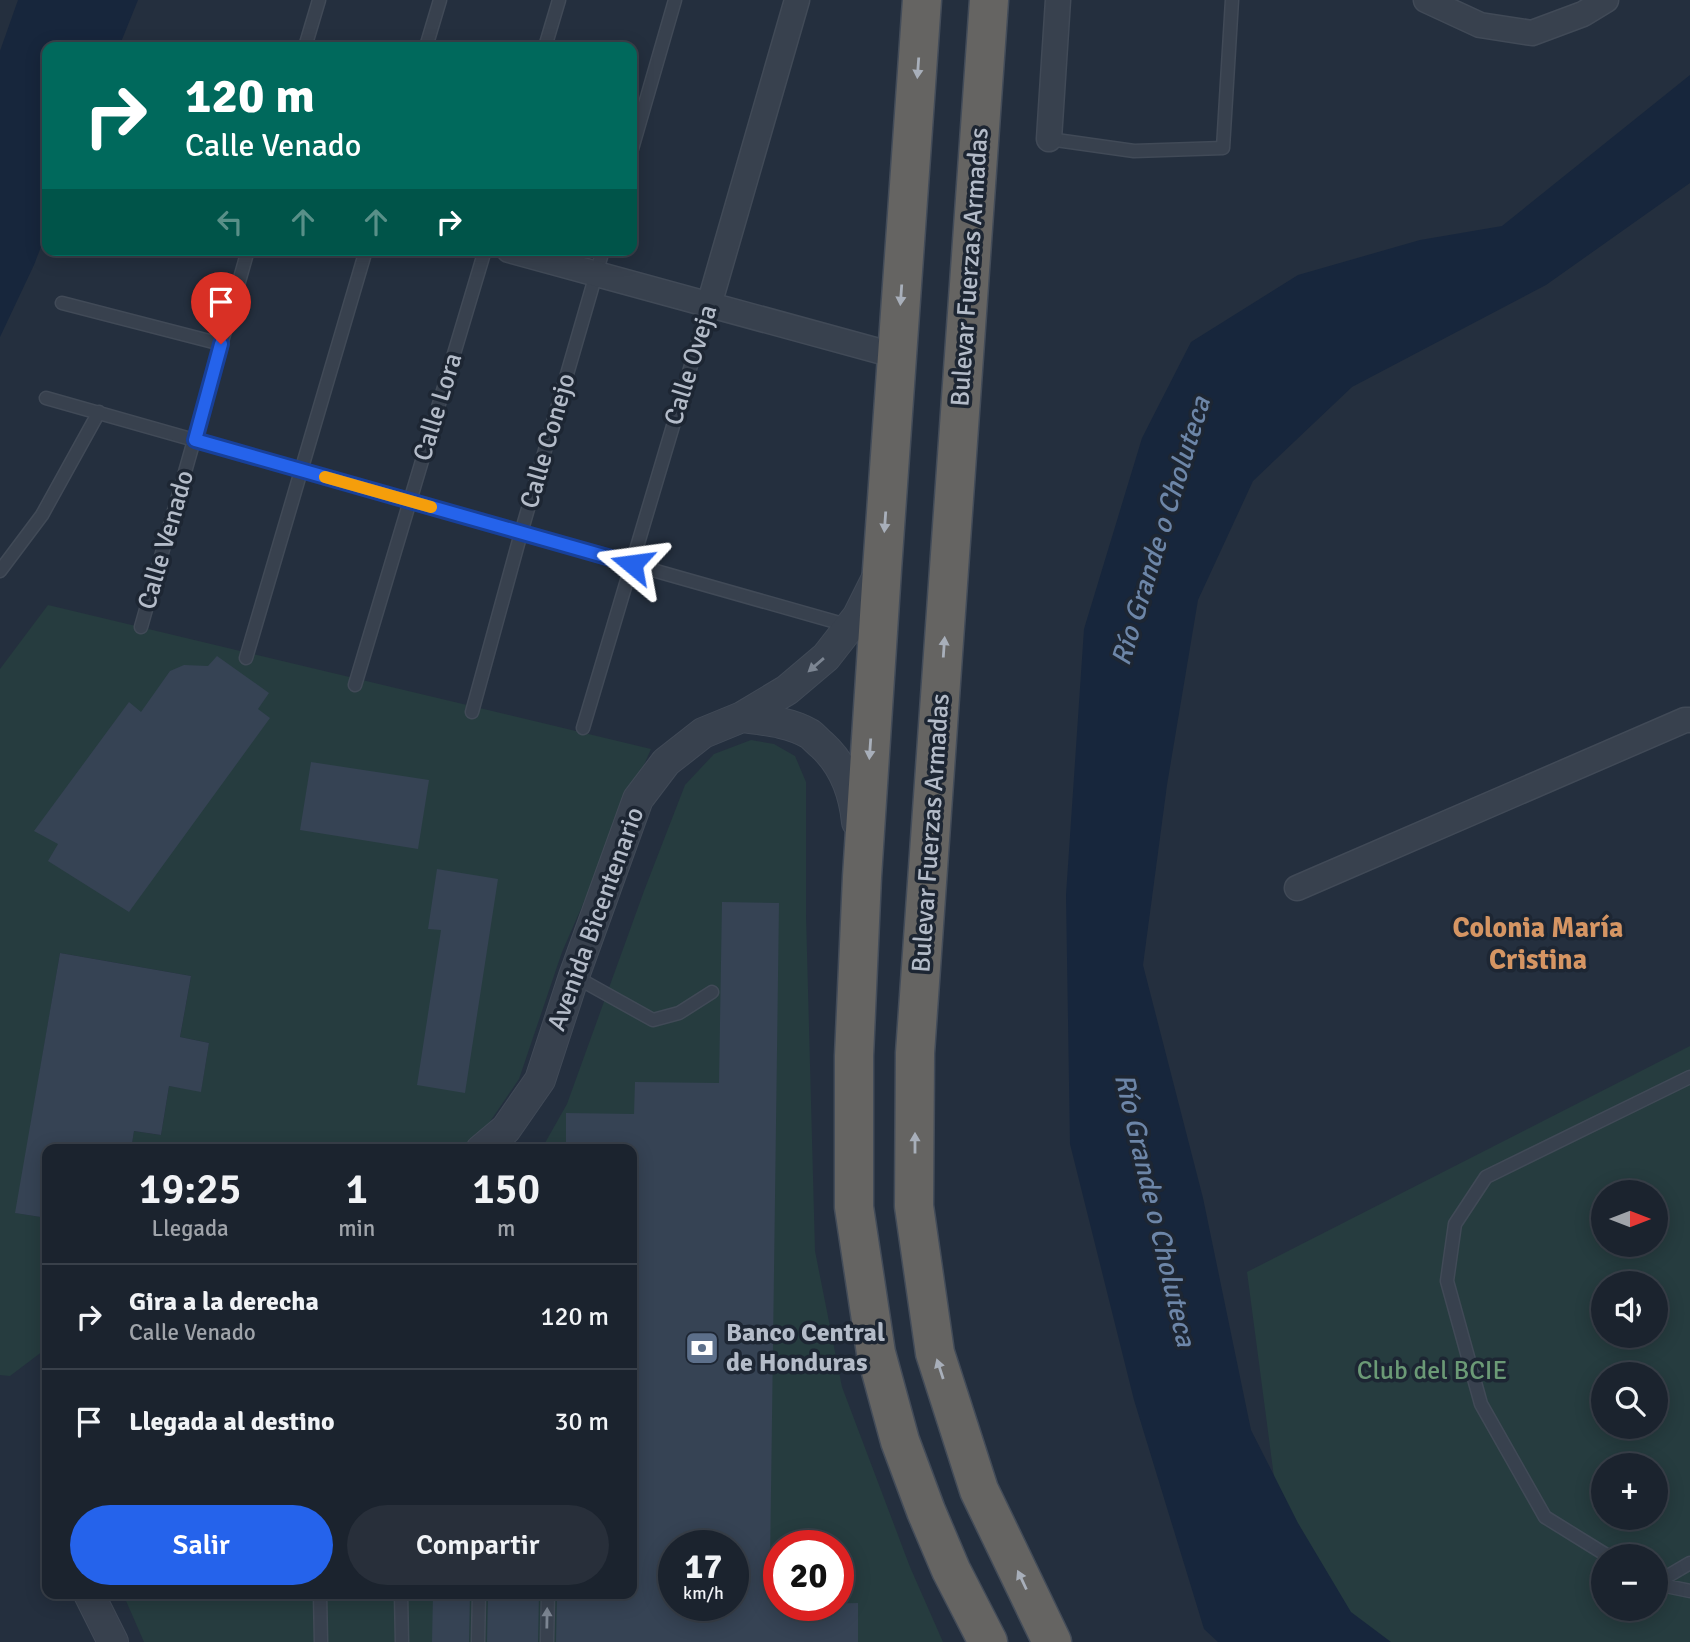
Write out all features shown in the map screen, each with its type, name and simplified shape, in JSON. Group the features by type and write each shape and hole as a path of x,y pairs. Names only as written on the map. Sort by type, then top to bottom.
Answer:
{"highway":[{"path":"922,0 862,877 854,1056 854,1207 876,1353 900,1441 951,1570 988,1642"},
{"name":"Bulevar Fuerzas Armadas","path":"989,0 915,1053 914,1206 935,1353 979,1490 1052,1642"}],"street":[{"name":"Calle Oveja","path":"709,305 797,0"},
{"path":"1049,139 1058,0"},
{"path":"1426,0 1480,25 1532,33 1583,13 1606,0"},
{"path":"531,256 897,356"},
{"name":"Avenida Bicentenario","path":"488,1144 506,1129 540,1080 574,976 638,799 666,762 703,733 742,717 787,690 826,657 858,616 882,570"},
{"path":"742,717 782,723 810,734 833,755 848,781 856,808 862,877"},
{"path":"1297,888 1690,720"},
{"path":"92,1599 113,1642"}],"lane":[{"path":"307,42 319,0"},
{"path":"427,42 440,0"},
{"path":"546,42 559,0"},
{"path":"637,132 675,0"},
{"path":"1049,139 1134,151 1223,148 1232,0"},
{"name":"Calle Venado","path":"141,627 246,256"},
{"path":"246,658 364,256"},
{"name":"Calle Lora","path":"355,685 483,256"},
{"name":"Calle Conejo","path":"472,712 601,256"},
{"path":"62,303 221,344"},
{"name":"Calle Oveja","path":"583,728 709,305"},
{"path":"46,398 850,626"},
{"path":"0,571 42,515 99,412"},
{"path":"574,976 653,1020 678,1013 712,992"},
{"path":"1591,1545 1545,1517 1481,1404 1447,1281 1455,1224 1486,1177 1690,1077"},
{"path":"1668,1577 1690,1563"},
{"path":"1668,1586 1690,1591"},
{"path":"320,1599 321,1642"},
{"path":"401,1599 402,1642"},
{"path":"478,1642 479,1599"},
{"path":"547,1642 548,1599"}],"green space":[{"path":"48,605 651,749 562,952 519,1079 485,1129 466,1144 132,1144 134,1131 161,1135 169,1086 201,1091 209,1043 180,1037 191,976 60,953 16,1213 42,1217 42,1352 10,1376 0,1375 0,669"},
{"path":"751,740 774,744 795,756 806,782 806,915 815,1251 842,1387 910,1567 943,1642 144,1642 125,1599 637,1599 637,1144 544,1144 567,1104 685,785 714,754"},
{"name":"Club del BCIE","path":"1690,1046 1690,1642 1356,1642 1282,1538 1247,1272"}],"water":[{"path":"18,0 138,0 121,42 42,42 42,244 0,337 0,51"},
{"name":"Río Grande o Choluteca","path":"1690,75 1690,183 1546,285 1352,387 1253,481 1198,600 1167,785 1143,965 1203,1198 1251,1430 1298,1523 1351,1612 1391,1642 1218,1642 1204,1629 1134,1400 1070,1144 1066,895 1084,629 1142,438 1191,342 1298,275 1420,240 1502,226"}],"building":[{"path":"217,656 269,693 258,709 270,718 129,912 48,861 58,844 34,831 129,702 141,712 170,671 184,665 208,666"},
{"path":"311,762 429,780 418,849 300,830"},
{"path":"437,869 498,879 465,1093 417,1085 441,930 428,929"},
{"name":"Banco Central de Honduras","path":"722,902 779,903 770,1530 763,1530 763,1621 854,1621 854,1603 858,1603 858,1642 556,1642 557,1599 637,1599 637,1144 566,1144 566,1113 634,1114 635,1082 719,1083"},
{"path":"60,953 191,976 180,1037 209,1043 201,1092 169,1086 161,1135 134,1131 132,1144 42,1144 42,1217 15,1213"},
{"path":"433,1599 470,1599 469,1642 432,1642"},
{"path":"488,1599 539,1599 538,1642 487,1642"}],"slow traffic":[{"path":"325,477 431,507"}],"place":[{"name":"Banco Central de Honduras","path":"702,1348"}],"district":[{"name":"Colonia María Cristina","path":"1538,944"}],"route":[{"path":"221,344 195,440 632,564"}]}
